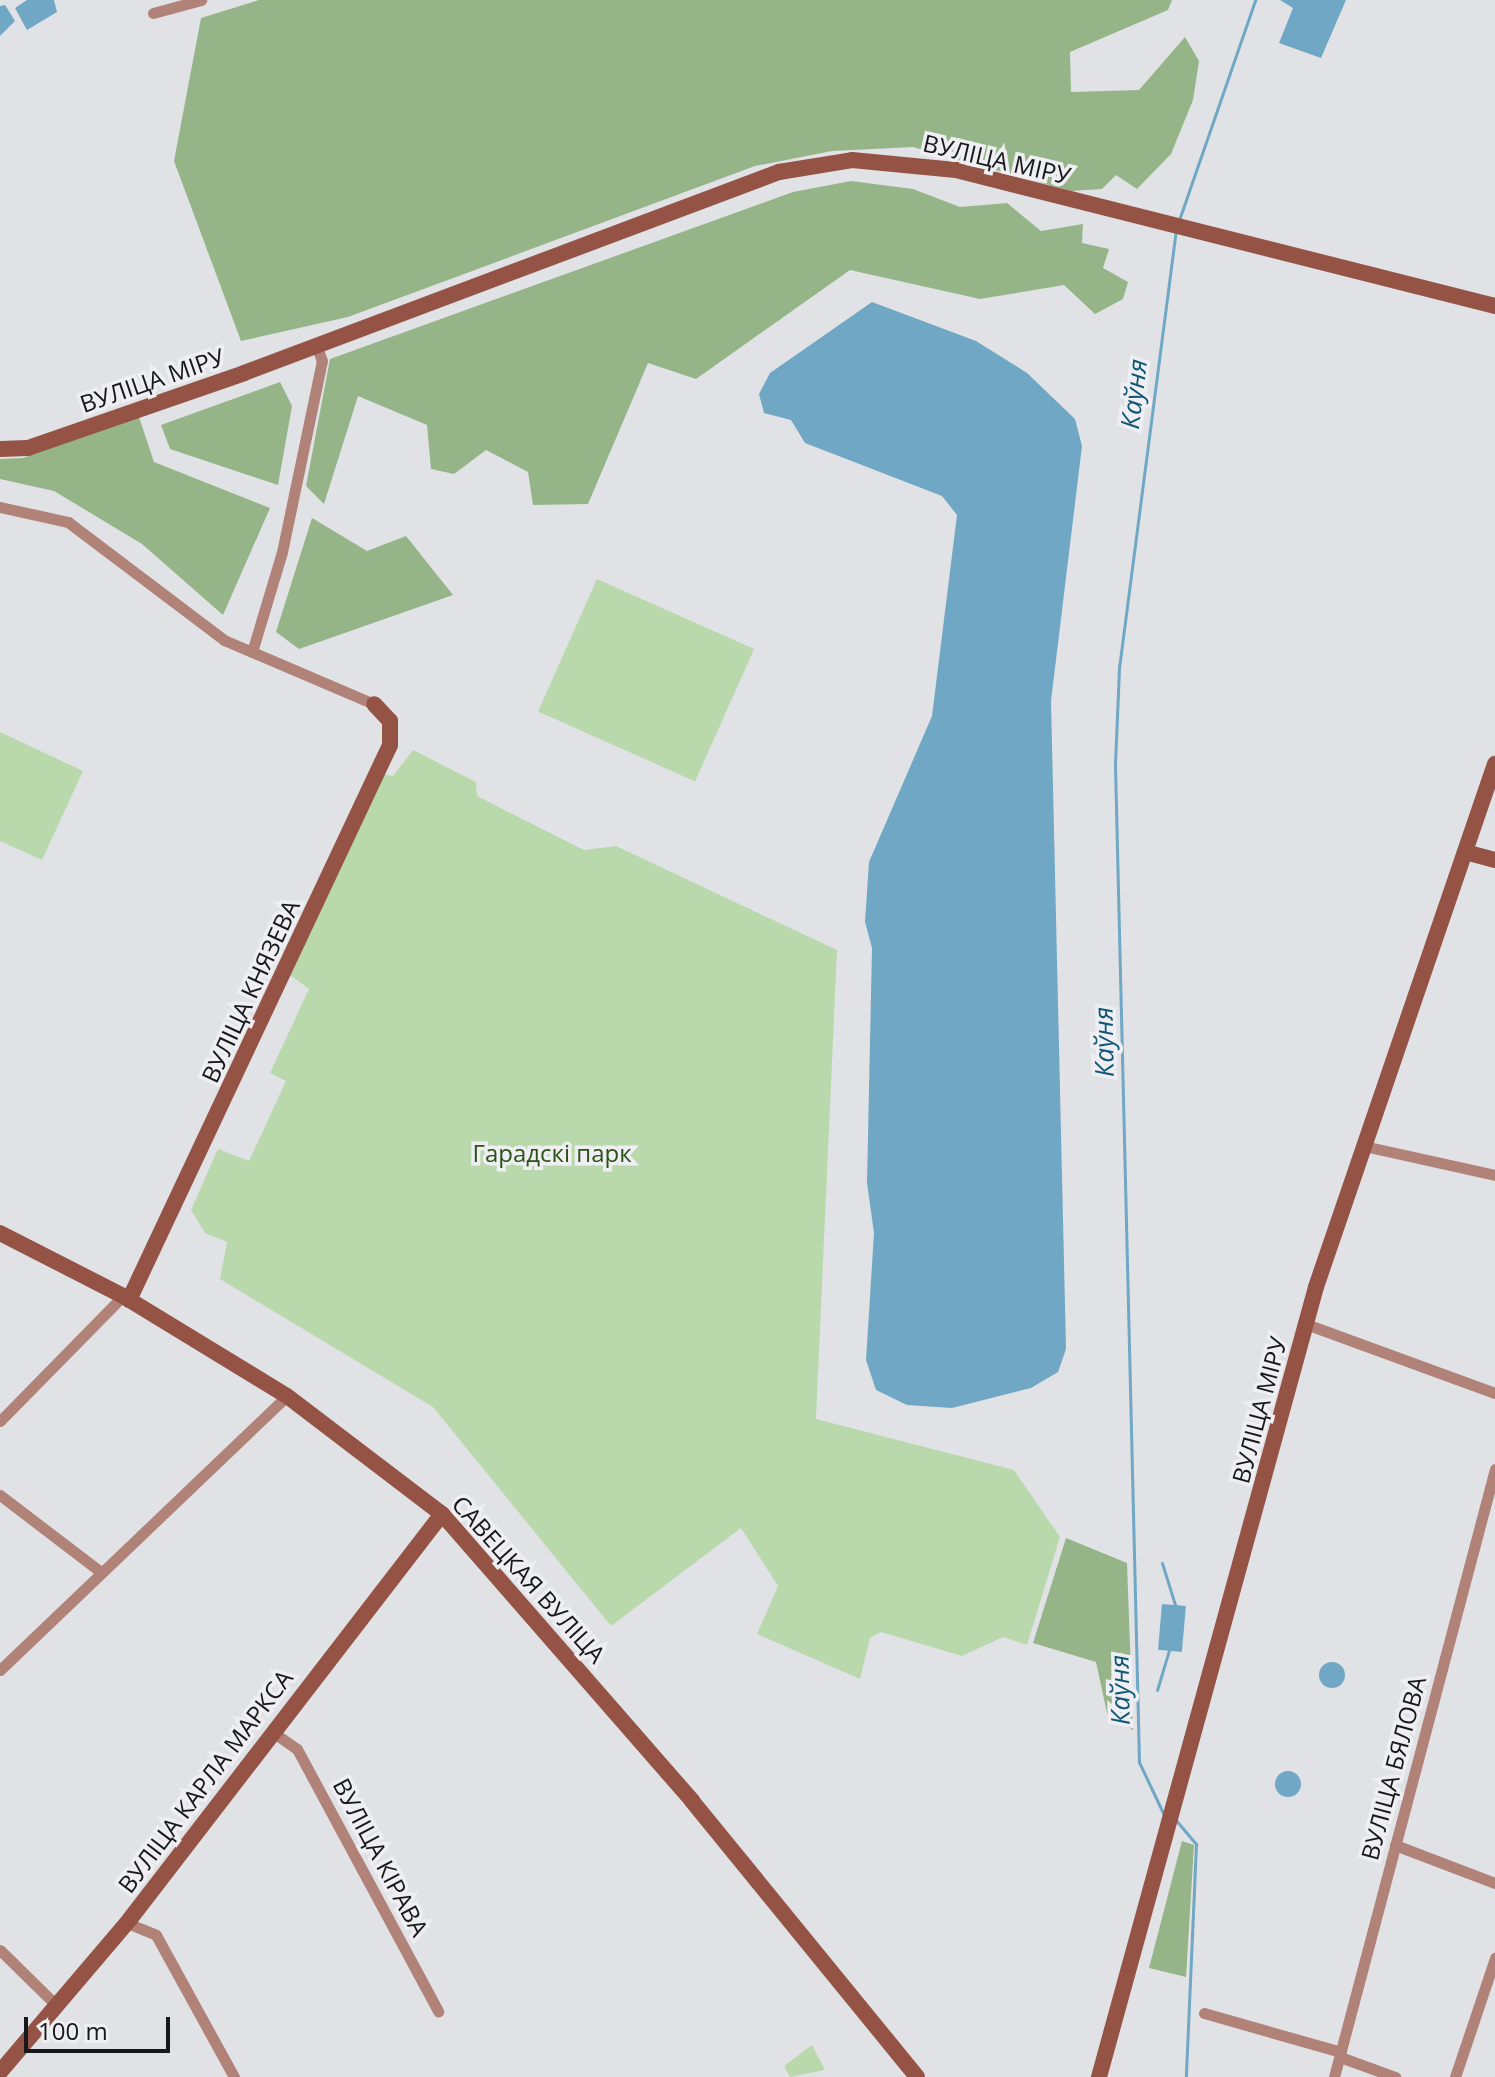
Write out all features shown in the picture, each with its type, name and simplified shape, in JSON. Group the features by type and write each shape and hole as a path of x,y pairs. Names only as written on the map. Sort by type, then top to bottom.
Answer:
{"main road":[{"name":"ВУЛІЦА МІРУ","path":"0,449 28,448 317,347 490,276 802,166 852,160 956,170 1495,306"},
{"name":"ВУЛІЦА КНЯЗЕВА","path":"126,1298 390,745 390,721 374,704"},
{"name":"ВУЛІЦА МІРУ","path":"1099,2077 1306,1324 1495,764"},
{"path":"1465,852 1495,860"},
{"name":"САВЕЦКАЯ ВУЛІЦА","path":"0,1233 126,1298 287,1396 442,1514 692,1801 917,2077"},
{"name":"ВУЛІЦА КАРЛА МАРКСА","path":"0,2072 127,1923 442,1514"}],"street":[{"path":"153,13 201,0"},
{"path":"252,652 282,552 322,361 317,347"},
{"path":"0,507 68,522 224,640 374,704"},
{"path":"1364,1146 1495,1175"},
{"path":"0,1421 126,1298"},
{"path":"1306,1324 1495,1393"},
{"path":"0,1670 98,1570 287,1396"},
{"name":"ВУЛІЦА БЯЛОВА","path":"1334,2077 1495,1469"},
{"path":"0,1495 98,1570"},
{"name":"ВУЛІЦА КІРАВА","path":"274,1733 297,1749 438,2011"},
{"path":"1395,1845 1495,1883"},
{"path":"127,1923 156,1935 175,1964 234,2077"},
{"path":"0,1950 56,2005"},
{"path":"1455,2077 1495,1958"},
{"path":"1204,2013 1340,2055 1395,2077"}],"green space":[{"path":"259,0 1172,0 1168,10 1070,52 1071,92 1139,90 1185,37 1199,61 1193,100 1171,154 1137,189 1116,175 1102,189 1071,191 913,147 832,151 755,166 348,317 241,341 174,161 201,18"},
{"path":"851,181 913,189 960,207 1007,203 1041,231 1083,224 1082,243 1109,249 1103,268 1128,282 1123,299 1095,314 1064,285 980,299 850,270 696,379 648,363 588,504 533,505 528,472 486,450 454,474 431,469 427,425 358,396 324,504 306,486 330,359 793,192"},
{"path":"280,382 292,406 278,485 170,449 161,425"},
{"path":"139,417 154,462 270,508 223,615 142,544 54,491 0,479 0,459 23,458"},
{"path":"312,518 367,551 406,536 453,595 299,649 276,632"},
{"path":"597,579 754,649 695,781 538,711"},
{"path":"0,732 83,771 42,860 0,841"},
{"name":"Гарадскі парк","path":"413,750 476,782 477,796 584,850 616,846 837,950 816,1419 1014,1470 1060,1537 1027,1645 1003,1637 962,1656 881,1632 870,1638 860,1679 757,1634 778,1586 741,1528 611,1626 433,1407 220,1279 227,1242 205,1233 191,1210 218,1149 249,1161 286,1081 270,1073 309,989 290,975 382,774 393,776"},
{"path":"1066,1538 1127,1563 1133,1730 1107,1713 1096,1662 1033,1643"},
{"path":"1182,1841 1194,1845 1186,1977 1149,1968"},
{"path":"812,2045 825,2070 790,2077 784,2066"}],"water":[{"path":"27,0 54,0 57,12 27,30 15,8"},
{"path":"1280,0 1346,0 1321,58 1279,43 1293,8"},
{"path":"5,5 15,21 0,36 0,6"},
{"path":"872,302 976,341 1027,373 1075,419 1082,446 1051,701 1066,1349 1058,1372 1031,1388 952,1408 907,1405 876,1390 866,1360 874,1233 867,1183 872,948 865,922 869,862 932,716 957,515 942,496 805,443 791,420 764,413 759,394 770,373"},
{"path":"1162,1604 1186,1606 1182,1652 1158,1650"},
{"path":"1332,1662 1341,1666 1345,1675 1341,1684 1332,1688 1323,1684 1319,1675 1323,1666"},
{"path":"1288,1771 1297,1775 1301,1784 1297,1793 1288,1797 1279,1793 1275,1784 1279,1775"}],"waterway":[{"name":"Каўня","path":"1179,220 1255,0"},
{"name":"Каўня","path":"1164,1815 1139,1762 1115,764 1119,668 1176,231"},
{"path":"1162,1563 1176,1608"},
{"path":"1157,1690 1170,1647"},
{"name":"Каўня","path":"1175,1819 1196,1844 1186,2077"}]}
